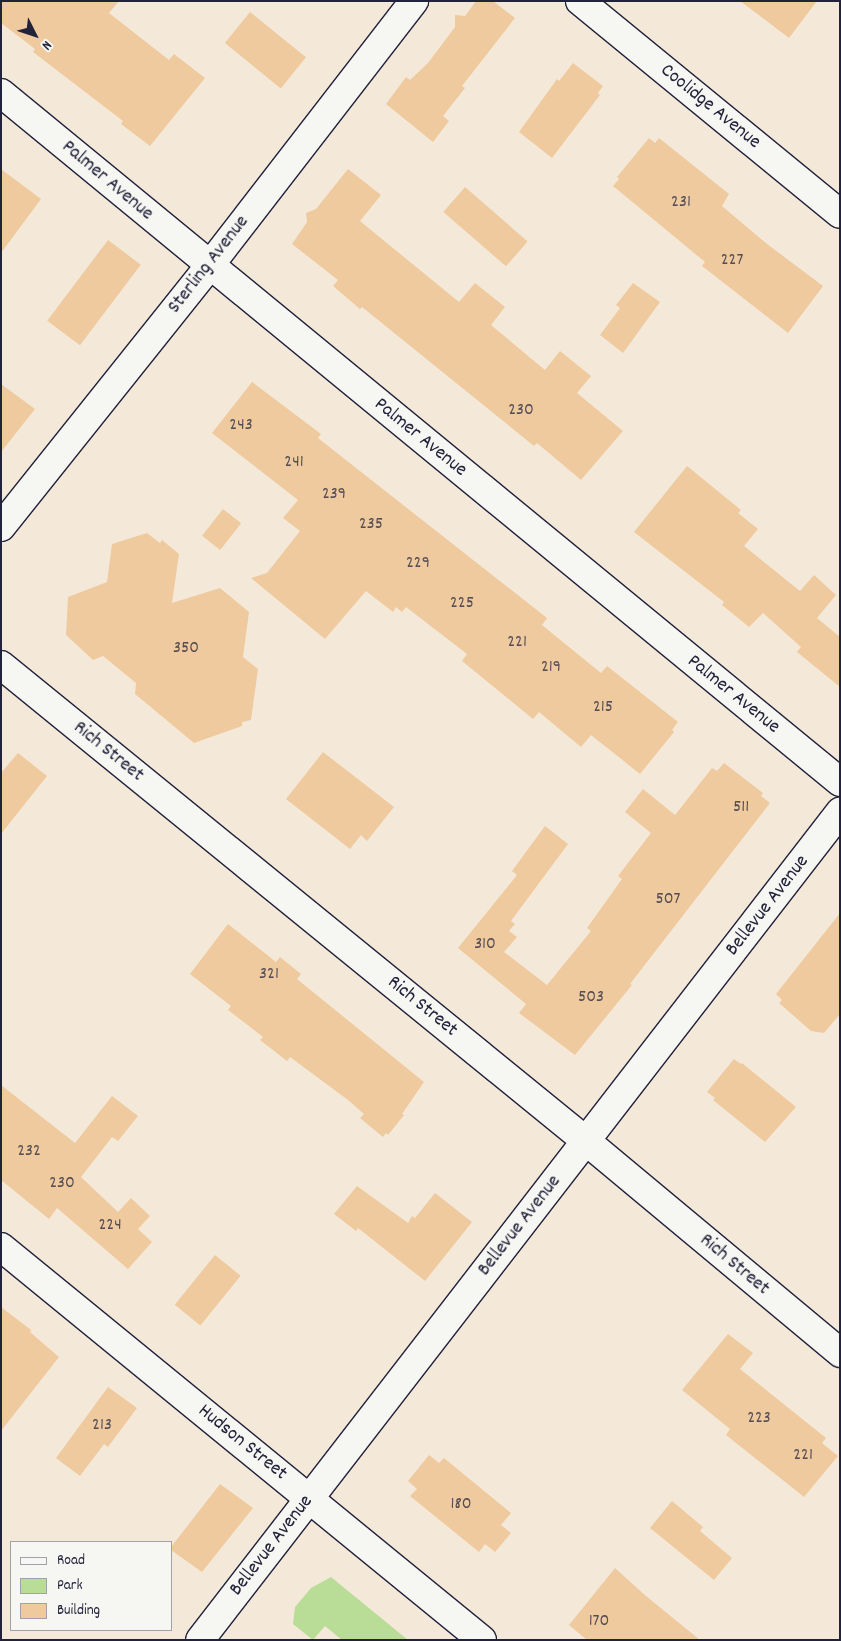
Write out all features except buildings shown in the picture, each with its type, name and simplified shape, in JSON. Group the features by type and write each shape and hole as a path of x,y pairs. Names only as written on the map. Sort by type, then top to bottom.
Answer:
{"street":[{"name":"Sterling Avenue","path":"1,527 210,266 414,1"},
{"name":"Coolidge Avenue","path":"580,1 840,214"},
{"name":"Palmer Avenue","path":"1,93 840,782"},
{"name":"Rich Street","path":"1,665 586,1142 840,1353"},
{"name":"Bellevue Avenue","path":"200,1640 840,812"},
{"name":"Hudson Street","path":"1,1247 482,1640"}],"green space":[{"path":"331,1577 408,1640 342,1640 325,1626 313,1640 293,1624 295,1607 311,1588"}]}
